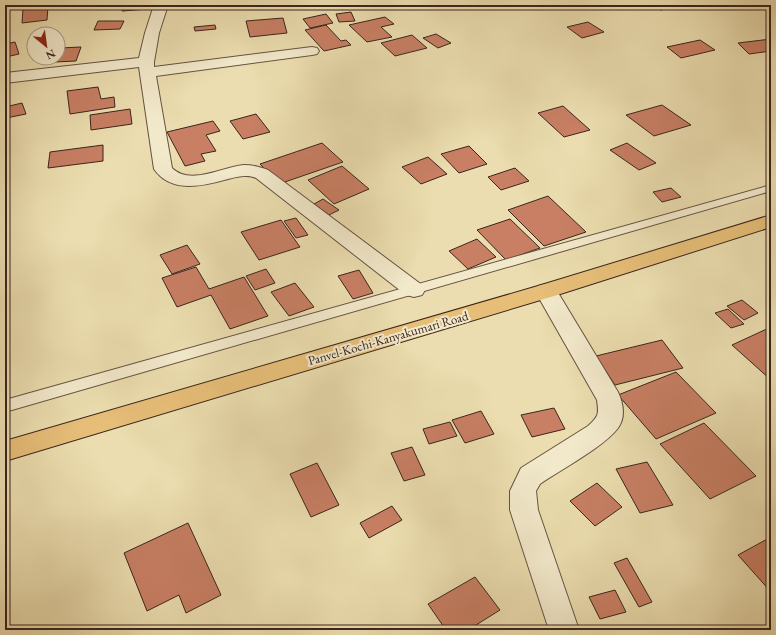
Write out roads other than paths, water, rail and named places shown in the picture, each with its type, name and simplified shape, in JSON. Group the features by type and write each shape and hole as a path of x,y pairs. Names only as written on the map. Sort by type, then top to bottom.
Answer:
{"highway":[{"name":"Panvel-Kochi-Kanyakumari Road","path":"5,451 546,291 771,221"}],"street":[{"path":"161,5 152,34 147,67 163,169 167,176 174,179 187,181 202,180 242,171 253,171 262,174 414,290"},
{"path":"5,78 147,67 312,51"},
{"path":"546,291 609,399 611,410 609,421 597,433 530,476 523,491 524,510 564,630"}],"lane":[{"path":"5,406 771,188"}]}
